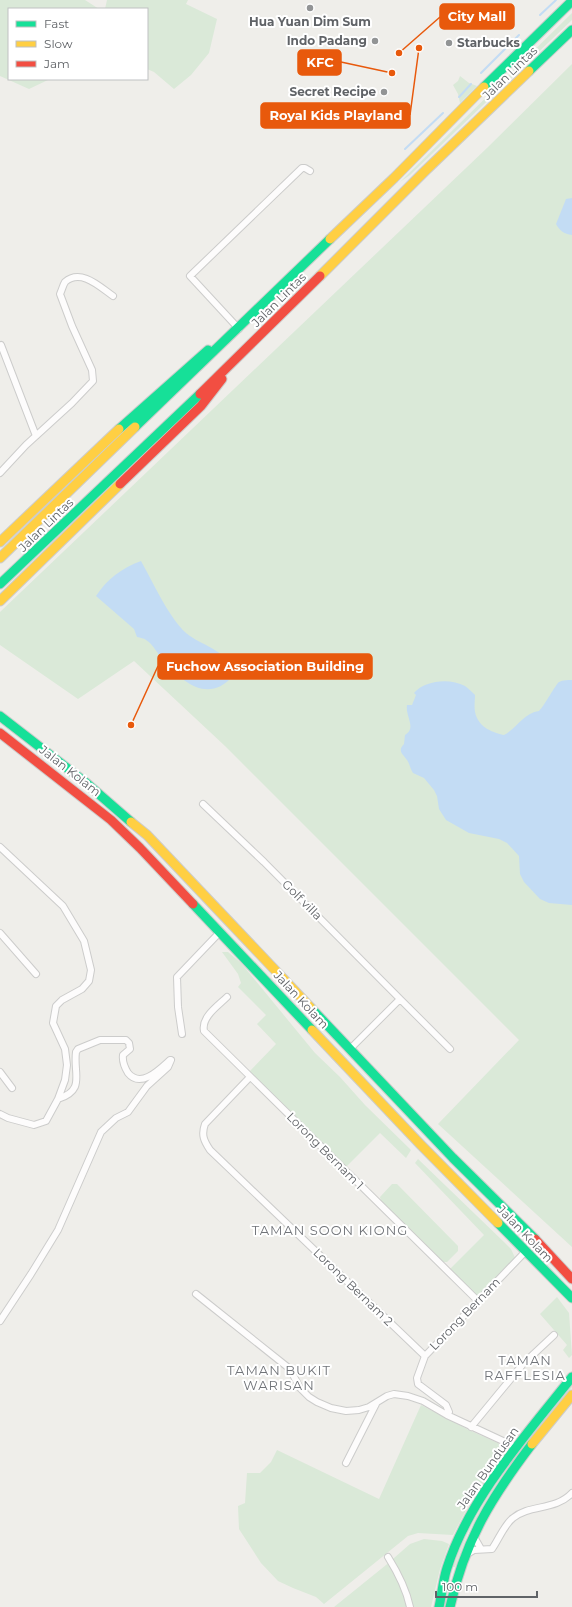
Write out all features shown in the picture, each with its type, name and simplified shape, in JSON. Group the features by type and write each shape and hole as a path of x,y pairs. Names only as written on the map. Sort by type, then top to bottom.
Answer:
{"main road":[{"name":"Jalan Lintas","path":"0,558 238,330 572,1"},
{"name":"Jalan Lintas","path":"0,584 228,368 424,172 572,30"},
{"path":"394,178 395,185 399,188 404,188 424,172"},
{"name":"Jalan Lintas","path":"0,542 144,406 217,342 238,330"},
{"path":"0,601 24,576 202,406 224,377 228,368"},
{"name":"Jalan Kolam","path":"0,716 85,782 147,835 453,1158 538,1241 572,1279"},
{"name":"Jalan Kolam","path":"0,733 111,820 220,932 420,1144 572,1298"},
{"path":"308,1026 306,1014 311,1009"},
{"path":"564,1291 572,1301"},
{"name":"Jalan Bundusan","path":"439,1607 447,1568 467,1520 484,1492 516,1447 572,1377"},
{"name":"Jalan Bundusan","path":"450,1607 464,1556 473,1535 498,1491 572,1395"}],"street":[{"path":"238,330 190,276 302,168 310,171"},
{"path":"0,473 93,381 92,370 72,326 60,294 65,283 75,277 90,279 112,296"},
{"path":"1,345 36,436"},
{"name":"Golf villa","path":"203,804 264,862 450,1050"},
{"path":"0,847 63,906 84,941 91,970 89,981 82,989 62,1000 56,1006 53,1023 65,1049 67,1065 66,1080 46,1122 34,1125 8,1118 0,1114"},
{"path":"182,1034 178,1007 177,977 220,932"},
{"path":"0,933 36,974"},
{"name":"Lorong Bernam 1","path":"227,997 206,1018 203,1025 204,1031 478,1301"},
{"path":"350,1049 400,999"},
{"path":"0,1321 22,1290 58,1230 101,1132 116,1118 128,1112 147,1086 168,1067 171,1060 147,1078 138,1079 131,1076 124,1065 123,1055 130,1048 129,1043 126,1040 100,1040 78,1049 76,1052 75,1086 73,1092 58,1099"},
{"path":"0,1072 12,1088"},
{"name":"Lorong Bernam 2","path":"250,1077 205,1124 203,1133 205,1143 210,1150 424,1356"},
{"name":"Lorong Bernam","path":"447,1415 449,1412 446,1406 418,1384 417,1378 424,1356 526,1252"},
{"path":"196,1294 290,1370 300,1388 309,1397 331,1408 346,1411 359,1410 369,1407 387,1396 394,1394 408,1396 423,1401 471,1427 516,1447"},
{"path":"471,1427 523,1364 554,1335"},
{"path":"346,1463 376,1402"},
{"path":"464,1556 474,1550 492,1549 513,1518 526,1512 562,1502 572,1493"},
{"path":"473,1535 481,1549"},
{"path":"388,1557 398,1573 407,1593 410,1607"}],"green space":[{"path":"0,0 85,0 97,8 8,8 8,80 0,76"},
{"path":"107,0 188,0 186,4 217,19 209,53 191,75 174,89 154,72 148,69 148,8 105,8"},
{"path":"572,13 572,20 410,175 400,182"},
{"path":"572,64 572,1247 438,1124 519,1040 225,746 134,661 78,699 0,645 0,612 487,148"},
{"path":"460,76 469,83 477,86 460,103 458,94 453,85 458,81"},
{"path":"9,80 48,80 29,89"},
{"path":"222,952 228,952 241,963 315,1053 411,1150 406,1158 380,1133 345,1168 248,1073 276,1044 257,1024 266,1015 238,987 241,983 238,974"},
{"path":"418,1159 511,1249 517,1262 481,1296 475,1294 450,1269 484,1235 415,1163"},
{"path":"392,1184 397,1184 458,1246 458,1251 447,1262 443,1262 381,1201 380,1197"},
{"path":"557,1297 569,1313 572,1355 569,1358 563,1350 567,1345 540,1314"},
{"path":"572,1384 572,1388 488,1498 468,1533 455,1567 453,1567 463,1541 490,1494 521,1449"},
{"path":"421,1405 498,1443 503,1449 500,1459 473,1497 453,1535 418,1533 408,1536 324,1604 316,1597 278,1581 261,1563 239,1529 238,1506 245,1503 247,1473 260,1473 271,1462 277,1450 379,1499"},
{"path":"424,1539 442,1541 449,1544 440,1569 431,1607 334,1607 410,1544"}],"water":[{"path":"572,198 572,235 562,232 556,224 566,199"},
{"path":"141,561 176,622 190,636 224,656 229,662 232,668 233,676 224,684 215,688 206,689 188,683 162,659 149,642 137,637 134,629 96,596 110,579 128,567"},
{"path":"564,680 572,680 572,905 549,903 540,899 524,882 520,874 519,856 507,843 499,839 469,833 446,820 439,809 437,796 434,790 424,778 413,773 402,754 401,749 404,744 405,735 410,729 407,705 412,705 416,695 414,693 424,685 445,681 459,683 465,686 475,695 475,712 482,725 489,730 504,735 529,715 539,711 559,682"}],"waterway":[{"path":"540,15 556,0"},
{"path":"481,73 519,35"},
{"path":"459,97 471,84"},
{"path":"405,149 443,113"}],"traffic: fast":[{"path":"484,87 572,1"},
{"path":"529,71 572,30"},
{"path":"135,427 330,239"},
{"path":"119,429 208,350"},
{"path":"0,584 200,394"},
{"path":"0,716 85,782 131,822"},
{"path":"193,904 312,1030"},
{"path":"311,1008 453,1158 535,1239"},
{"path":"498,1223 572,1298"},
{"path":"439,1607 444,1577 457,1542 469,1517 484,1492 518,1444 572,1377"},
{"path":"450,1607 463,1561 481,1521 504,1483 532,1444"}],"traffic: slow":[{"path":"320,276 424,172 529,71"},
{"path":"330,239 394,178 484,87"},
{"path":"0,558 135,427"},
{"path":"0,542 119,429"},
{"path":"0,601 120,484"},
{"path":"131,822 147,835 311,1008"},
{"path":"312,1030 420,1144 498,1223"},
{"path":"532,1444 572,1395"}],"traffic: jam":[{"path":"200,394 320,276"},
{"path":"120,484 201,406 222,379"},
{"path":"0,733 111,820 193,904"},
{"path":"535,1239 572,1279"}],"place":[{"name":"Hua Yuan Dim Sum","path":"310,8"},
{"name":"Indo Padang","path":"375,41"},
{"name":"Starbucks","path":"449,43"},
{"name":"Royal Kids Playland","path":"419,48"},
{"name":"City Mall","path":"399,53"},
{"name":"KFC","path":"392,73"},
{"name":"Secret Recipe","path":"384,92"},
{"name":"Fuchow Association Building","path":"131,725"}],"district":[{"name":"TAMAN SOON KIONG","path":"330,1230"},
{"name":"TAMAN RAFFLESIA","path":"525,1368"},
{"name":"TAMAN BUKIT WARISAN","path":"279,1378"}]}
